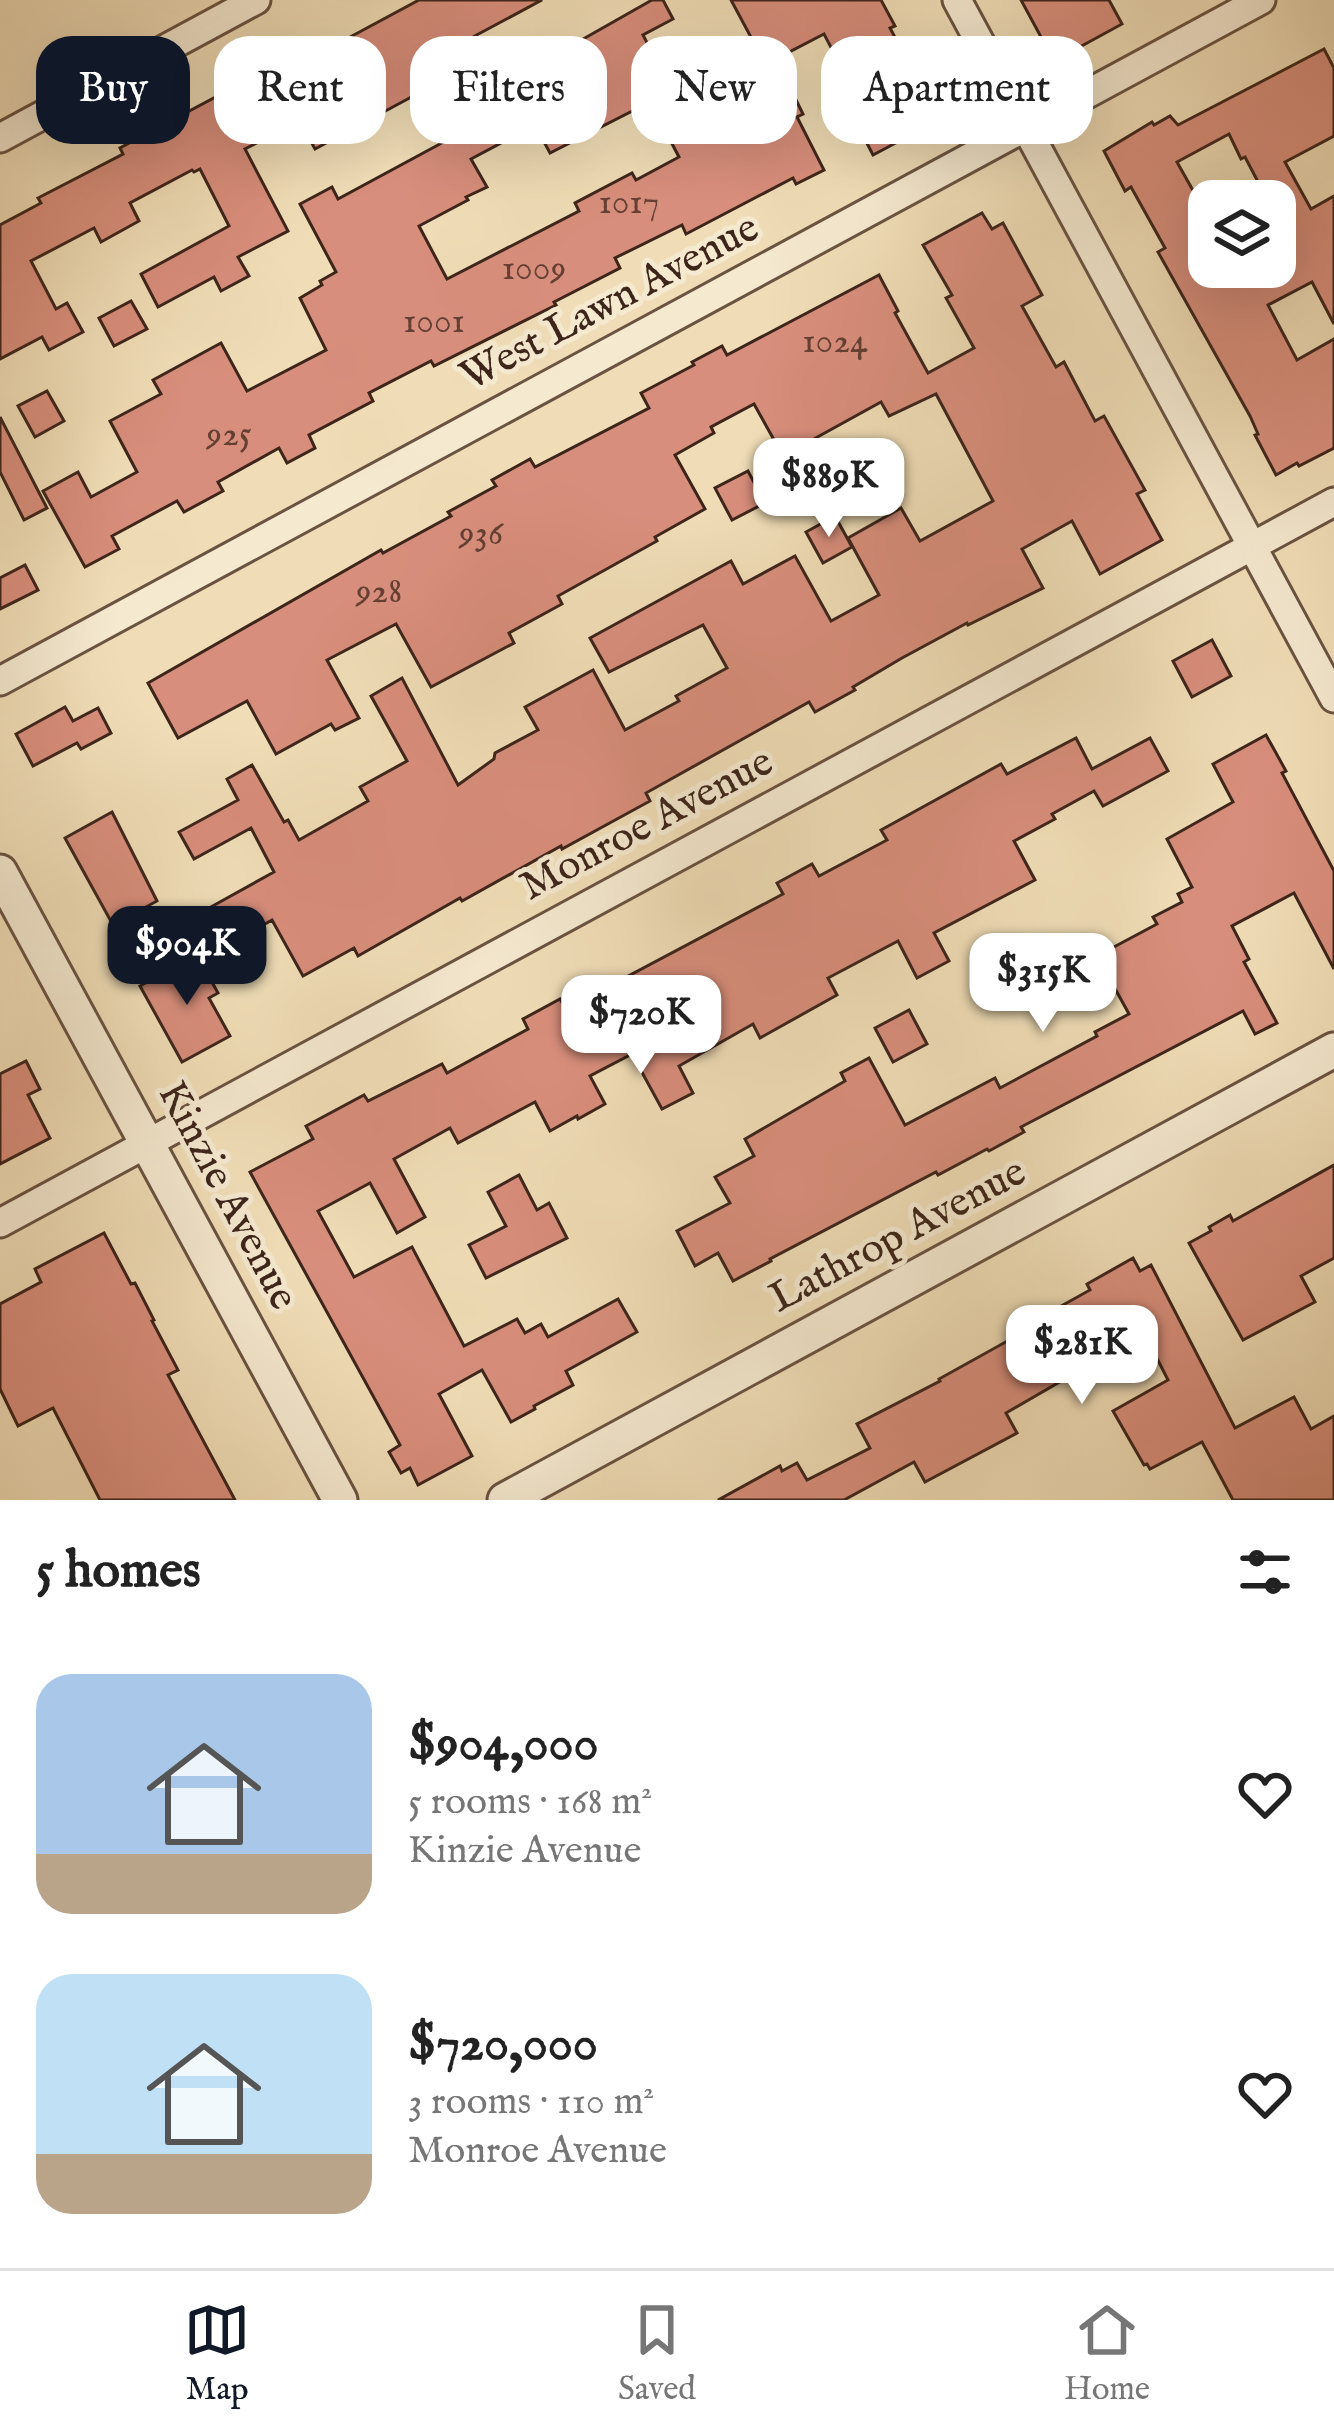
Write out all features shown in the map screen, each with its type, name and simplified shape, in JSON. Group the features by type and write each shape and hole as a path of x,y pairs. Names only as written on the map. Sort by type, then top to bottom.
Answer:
{"street":[{"path":"0,138 256,0"},
{"path":"957,0 976,36"},
{"name":"West Lawn Avenue","path":"1093,90 1261,0"},
{"name":"West Lawn Avenue","path":"0,681 994,144"},
{"path":"1034,144 1334,698"},
{"name":"Monroe Avenue","path":"0,1222 1334,502"},
{"name":"Kinzie Avenue","path":"0,872 340,1500"},
{"name":"Lathrop Avenue","path":"505,1500 1334,1050"}],"building":[{"path":"419,0 542,0 475,36 410,36 410,98 386,111 386,36 352,36"},
{"path":"652,0 663,0 673,19 631,36 631,112 607,124 607,36 588,36"},
{"path":"731,0 881,0 895,26 890,28 894,36 824,34 797,48 797,36 750,36"},
{"path":"1021,0 1109,0 1122,24 1093,40 1093,36 1040,36"},
{"path":"1324,49 1334,68 1334,136 1285,162 1295,180 1257,180 1229,134 1177,162 1188,182 1188,288 1296,288 1296,182 1311,209 1334,196 1334,324 1312,282 1268,305 1297,360 1334,339 1334,448 1276,475 1250,416 1158,252 1165,248 1131,187 1125,191 1104,151 1170,116 1178,125"},
{"path":"214,98 214,144 255,144 245,149 288,231 238,257 249,276 221,291 214,277 158,307 141,274 229,226 200,169 192,170 130,203 139,221 101,242 94,228 31,261 56,309 67,303 83,332 49,350 42,337 0,359 0,225 41,203 38,198 123,154 120,148 128,144 190,144 190,111"},
{"path":"797,117 824,170 796,184 793,178 686,234 682,225 615,258 620,268 554,302 556,305 369,393 373,401 309,435 315,448 287,463 279,448 218,482 223,491 184,512 177,501 112,536 119,549 85,567 43,491 78,472 91,497 137,472 110,421 161,394 153,380 221,343 247,391 326,350 300,298 336,272 300,204 332,187 338,199 440,144 499,144 471,159 487,187 419,226 447,279 579,211 575,203 632,173 636,180 679,157 672,144 797,144"},
{"path":"545,144 568,144 550,153"},
{"path":"867,144 894,144 873,155"},
{"path":"982,213 992,229 1003,223 1042,295 1022,306 1056,367 1064,362 1095,421 1104,416 1145,490 1137,494 1162,540 1100,574 1072,521 1022,549 1043,588 902,658 815,712 809,702 646,793 650,801 358,956 354,948 303,976 272,920 228,945 209,908 274,872 251,828 194,859 179,832 238,800 227,779 252,765 299,840 368,801 360,787 407,761 371,696 402,678 458,785 494,759 495,753 538,730 525,707 593,670 625,730 727,668 703,625 609,672 590,638 731,561 743,584 795,556 831,621 879,595 848,538 901,508 920,541 993,501 936,394 889,416 881,402 783,456 754,404 711,427 714,433 675,455 705,509 558,596 562,604 509,633 514,643 431,687 396,624 327,660 359,718 335,730 331,724 276,754 247,701 178,738 148,683 381,550 451,516 448,512 496,486 492,480 530,459 535,467 649,408 641,393 694,365 692,362 722,346 727,355 879,275 928,373 974,348 946,298 952,295 923,245"},
{"path":"131,301 147,329 114,346 99,318"},
{"path":"47,391 64,421 35,437 18,406"},
{"path":"0,417 47,508 24,520 0,472"},
{"path":"748,471 765,503 732,520 715,488"},
{"path":"835,516 852,547 823,563 806,532"},
{"path":"25,565 38,590 0,609 0,578"},
{"path":"1212,640 1231,676 1192,697 1173,661"},
{"path":"65,707 73,721 98,708 111,733 81,749 77,743 33,766 16,734"},
{"path":"1266,735 1334,871 1334,969 1294,893 1232,926 1249,959 1244,962 1277,1023 1255,1034 1243,1011 1021,1127 1024,1132 989,1151 936,1172 733,1281 718,1253 695,1266 677,1231 730,1203 715,1177 754,1156 745,1139 845,1081 841,1073 869,1058 905,1125 995,1078 1000,1088 1129,1014 1097,956 1157,924 1153,917 1182,902 1178,894 1192,887 1167,839 1233,802 1213,764"},
{"path":"1076,738 1092,769 1150,738 1168,771 1103,806 1094,791 1014,841 1035,880 934,933 949,961 917,978 898,941 828,978 837,995 760,1038 753,1024 679,1066 693,1093 662,1109 632,1054 590,1076 605,1104 550,1131 535,1102 458,1143 450,1128 394,1159 425,1217 397,1233 370,1183 318,1211 354,1277 412,1247 464,1346 517,1319 525,1333 541,1324 548,1337 618,1299 637,1332 566,1371 573,1385 511,1422 482,1370 439,1394 472,1456 418,1485 410,1468 401,1473 389,1452 400,1445 250,1172 313,1139 306,1126 364,1095 368,1101 442,1064 447,1073 528,1029 523,1019 560,999 566,1009 783,894 777,883 812,864 819,876 887,840 881,830 1001,764 1007,774"},
{"path":"112,812 157,901 113,925 65,838"},
{"path":"1037,948 1053,978 1011,1001 995,971"},
{"path":"197,955 218,993 209,998 230,1036 182,1062 140,986"},
{"path":"909,1010 927,1044 893,1062 875,1028"},
{"path":"26,1061 40,1089 28,1095 50,1138 0,1164 0,1074"},
{"path":"1334,1165 1334,1258 1301,1276 1315,1302 1243,1340 1189,1243 1230,1215 1233,1221"},
{"path":"519,1175 537,1210 549,1203 567,1238 486,1278 469,1245 506,1226 488,1192"},
{"path":"104,1233 154,1320 178,1370 168,1375 235,1500 100,1500 53,1408 18,1426 0,1389 0,1304 41,1282 35,1269"},
{"path":"1133,1258 1140,1271 1151,1265 1235,1428 1294,1397 1311,1429 1334,1416 1334,1500 1233,1500 1202,1442 1150,1469 1144,1465 1113,1411 1168,1380 1144,1333 1006,1413 1017,1433 925,1482 914,1462 844,1500 718,1500 780,1466 782,1471 797,1463 807,1480 870,1448 857,1424 1056,1314 1054,1310 1090,1290 1087,1284"}]}
